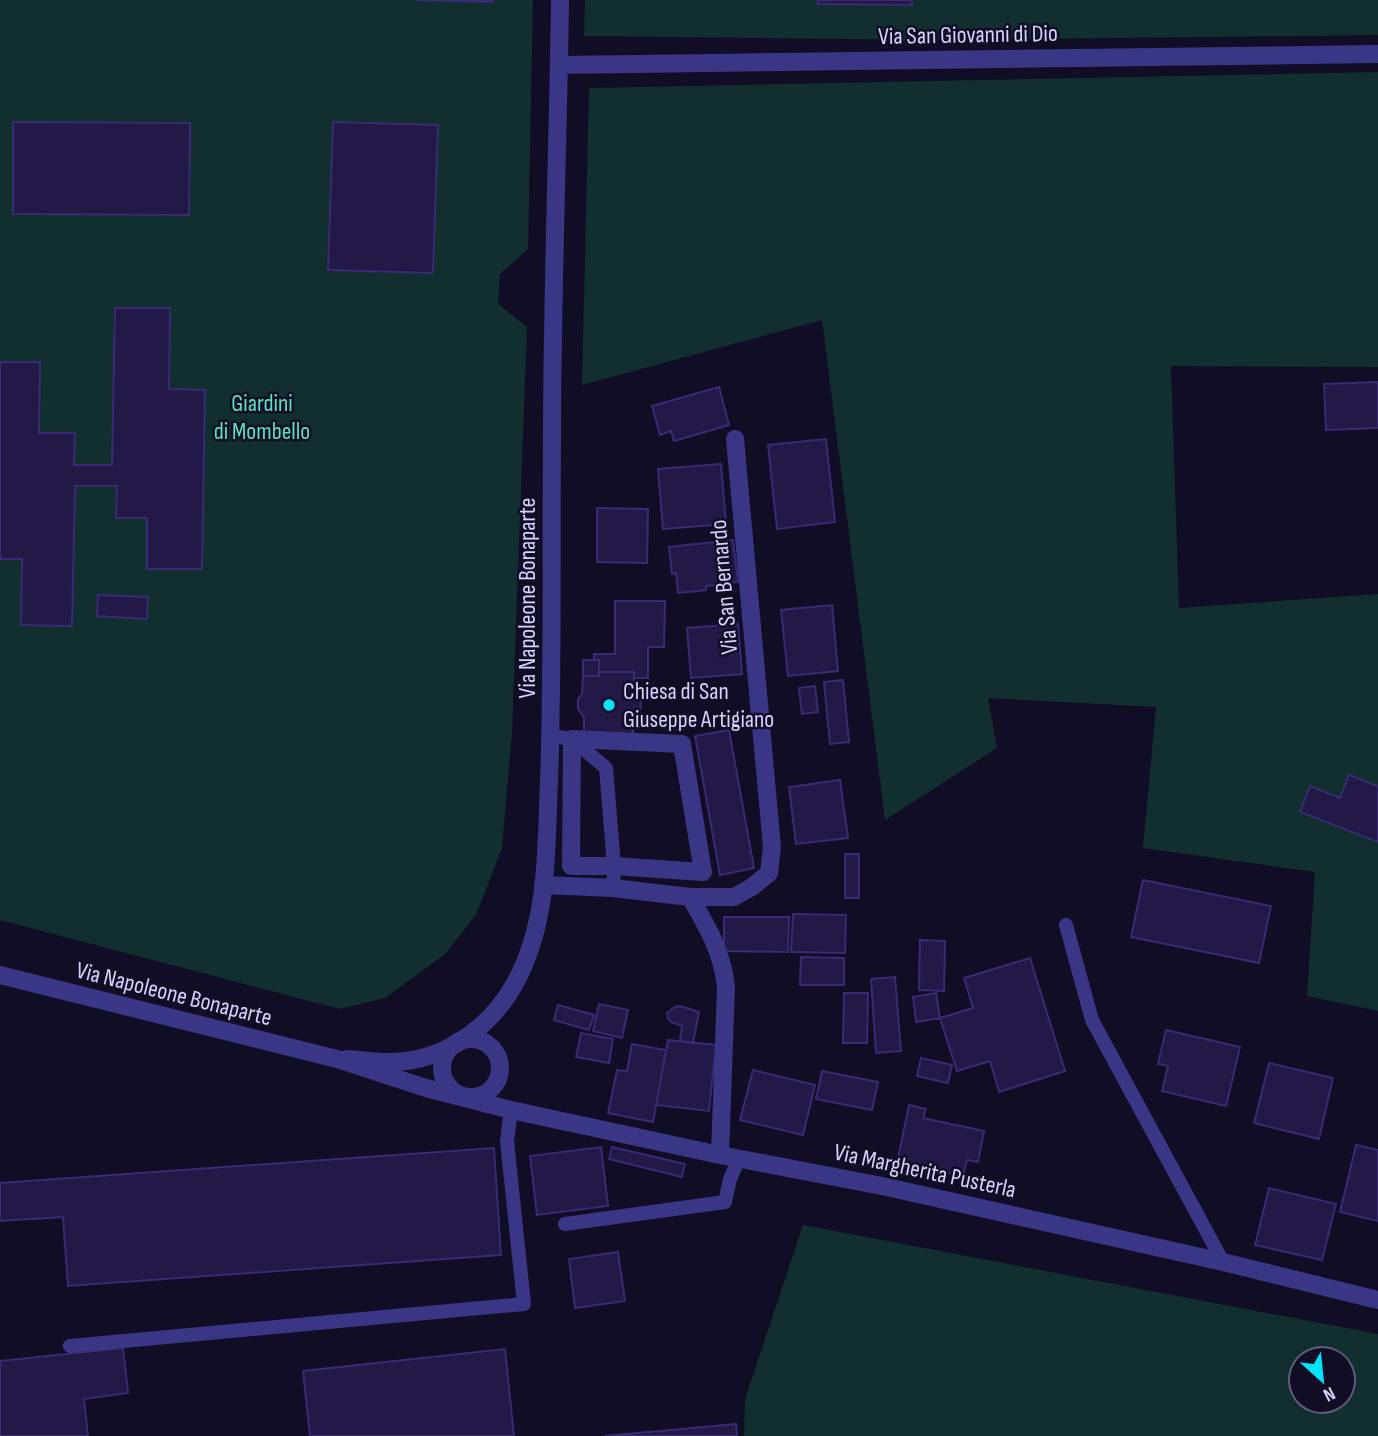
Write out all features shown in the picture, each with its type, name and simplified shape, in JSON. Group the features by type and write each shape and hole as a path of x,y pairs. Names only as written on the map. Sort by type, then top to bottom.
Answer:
{"street":[{"name":"Via Napoleone Bonaparte","path":"337,1059 404,1062 438,1053 487,1021 514,986 531,948 543,885 551,736 552,288 560,0"},
{"name":"Via San Giovanni di Dio","path":"559,65 1378,54"},
{"name":"Via San Bernardo","path":"543,885 612,888 690,897 734,897 769,873 772,847 735,439"},
{"path":"572,739 682,744 703,872 570,866 572,739"},
{"path":"690,897 718,949 726,987 720,1155"},
{"name":"Via Napoleone Bonaparte","path":"0,975 337,1059 426,1088 511,1110 720,1155"},
{"path":"473,1038 485,1042 495,1050 501,1065 499,1078 492,1089 478,1097 465,1097 450,1088 442,1072 444,1056 455,1043 473,1038"},
{"name":"Via Margherita Pusterla","path":"720,1155 882,1186 1223,1262 1378,1300"}],"lane":[{"path":"551,736 572,739 606,768 614,866 612,888"},
{"path":"1066,925 1092,1020 1223,1262"},
{"path":"70,1346 524,1304 507,1141 511,1110"},
{"path":"565,1224 725,1202 730,1179 739,1158"}],"green space":[{"name":"Giardini di Mombello","path":"0,0 533,0 528,249 500,274 498,304 527,327 512,732 502,848 476,915 445,954 385,998 340,1009 0,920"},
{"path":"585,0 818,0 819,4 912,5 912,0 1378,0 1378,35 931,40 584,36"},
{"path":"1378,72 1378,367 1171,366 1179,608 1378,594 1378,1011 1307,996 1315,872 1143,848 1156,707 988,698 997,748 885,820 822,320 582,385 589,88"},
{"path":"803,1225 1378,1334 1378,1436 744,1436 745,1399"}],"building":[{"path":"416,0 493,0 493,2"},
{"path":"818,0 912,0 912,5 818,4"},
{"path":"13,122 190,123 189,215 13,214"},
{"path":"333,122 438,125 433,273 328,270"},
{"path":"115,308 170,308 169,389 205,390 202,569 147,569 147,518 116,518 117,486 75,486 72,626 21,625 22,559 0,559 0,362 40,362 39,433 75,433 74,465 112,465"},
{"path":"1378,382 1378,428 1326,430 1324,384"},
{"path":"719,387 729,425 674,441 671,431 660,435 652,406"},
{"path":"826,439 835,522 777,529 768,445"},
{"path":"721,464 726,524 663,529 658,469"},
{"path":"597,508 648,509 647,563 597,562"},
{"path":"733,540 738,582 678,593 676,573 672,574 669,547"},
{"path":"98,595 148,597 147,619 97,616"},
{"path":"615,601 665,601 664,647 648,647 648,678 634,678 634,672 599,672 599,660 594,660 594,654 615,654"},
{"path":"832,605 838,671 788,676 781,610"},
{"path":"738,624 742,674 691,678 687,628"},
{"path":"583,660 599,660 599,676 583,676"},
{"name":"Chiesa di San Giuseppe Artigiano","path":"599,672 634,672 634,695 641,701 640,713 633,717 633,738 584,737 584,717 578,709 583,676 599,676"},
{"path":"843,680 849,742 830,744 824,682"},
{"path":"815,686 818,712 802,714 799,688"},
{"path":"729,730 754,868 720,875 695,736"},
{"path":"1349,775 1378,786 1378,842 1300,812 1310,786 1340,798"},
{"path":"840,780 848,838 796,844 789,787"},
{"path":"845,854 859,854 859,898 845,898"},
{"path":"1143,880 1271,906 1259,963 1131,937"},
{"path":"793,914 846,915 845,953 791,952"},
{"path":"724,917 789,917 788,952 724,951"},
{"path":"920,940 945,941 944,991 919,990"},
{"path":"801,957 844,958 844,985 800,985"},
{"path":"1030,958 1065,1071 999,1092 990,1061 957,1071 940,1018 973,1008 964,978"},
{"path":"895,977 901,1051 876,1053 871,979"},
{"path":"844,993 868,993 867,1043 843,1043"},
{"path":"936,993 940,1018 916,1022 913,997"},
{"path":"599,1004 628,1010 622,1038 593,1031"},
{"path":"558,1005 594,1015 589,1030 554,1020"},
{"path":"680,1006 699,1012 693,1043 680,1041 682,1026 668,1018 667,1013"},
{"path":"1166,1030 1240,1047 1226,1106 1162,1091 1168,1066 1158,1064"},
{"path":"581,1033 613,1039 609,1063 576,1057"},
{"path":"668,1040 716,1045 709,1111 656,1105"},
{"path":"632,1044 666,1050 653,1122 608,1113 617,1070 627,1071"},
{"path":"921,1058 952,1065 948,1083 917,1076"},
{"path":"1269,1063 1333,1078 1319,1139 1254,1123"},
{"path":"753,1070 815,1085 803,1135 740,1120"},
{"path":"822,1071 878,1082 872,1110 816,1099"},
{"path":"909,1105 926,1109 923,1118 984,1131 978,1162 967,1160 963,1176 897,1163"},
{"path":"1356,1145 1378,1150 1378,1221 1340,1212"},
{"path":"601,1147 608,1206 537,1215 530,1156"},
{"path":"612,1147 685,1164 682,1177 609,1159"},
{"path":"494,1148 501,1255 68,1286 63,1217 0,1221 0,1183"},
{"path":"1269,1188 1336,1204 1322,1260 1255,1245"},
{"path":"618,1252 625,1301 575,1308 569,1259"},
{"path":"123,1348 128,1393 84,1399 88,1436 0,1436 0,1361"},
{"path":"505,1349 514,1436 310,1436 303,1371"},
{"path":"736,1424 737,1436 605,1436"}],"place":[{"name":"Chiesa di San Giuseppe Artigiano","path":"609,705"}]}
